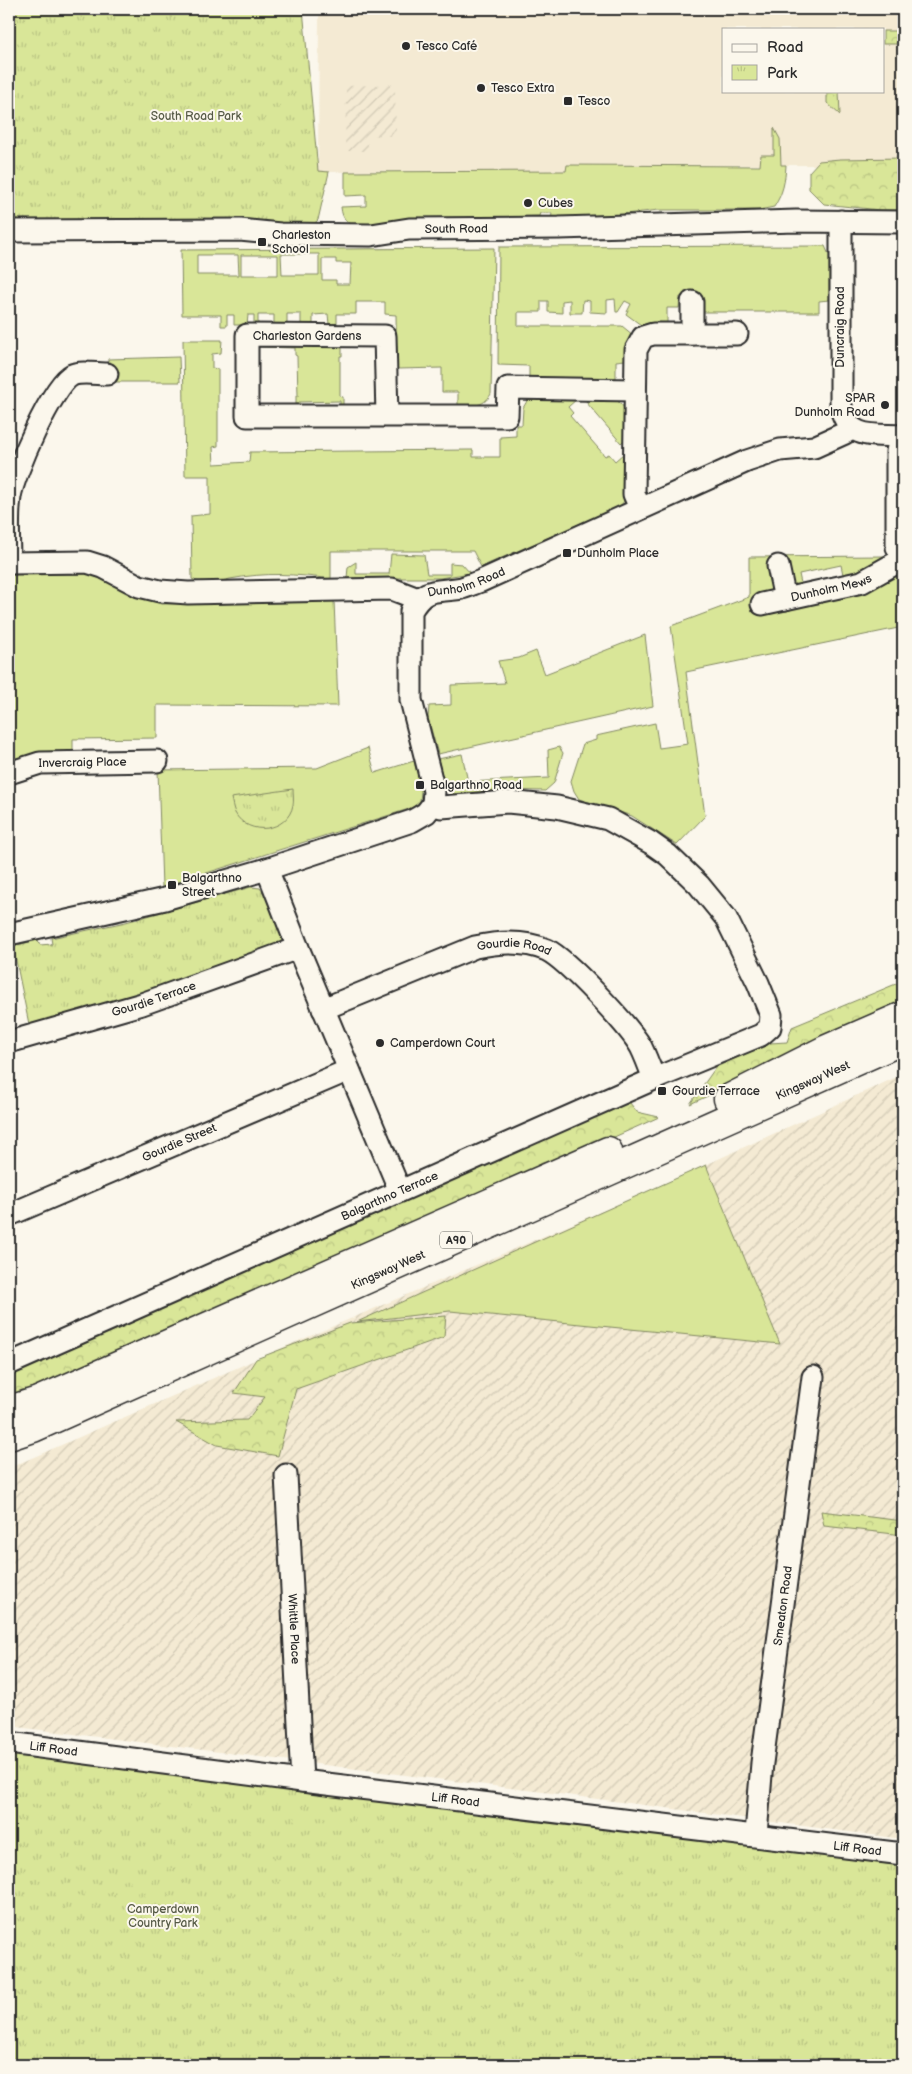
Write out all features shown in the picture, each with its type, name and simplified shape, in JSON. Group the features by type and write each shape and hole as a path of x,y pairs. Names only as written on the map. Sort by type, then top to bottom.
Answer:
{"highway":[{"name":"Kingsway West","path":"9,1410 38,1401 739,1094 827,1049 903,1016"},
{"name":"Kingsway West","path":"9,1436 42,1424 903,1040"}],"street":[{"name":"South Road","path":"9,231 240,230 280,234 371,235 409,229 559,228 841,221 903,222"},
{"name":"Duncraig Road","path":"841,221 841,408 844,420 852,428"},
{"path":"692,302 692,334"},
{"path":"640,508 634,494 634,390 636,350 643,337 653,334 737,334"},
{"name":"Charleston Gardens","path":"387,416 386,336 247,335 247,416 387,416 507,416 508,388 634,390"},
{"path":"9,563 12,486 33,435 64,381 73,374 107,374"},
{"path":"852,428 864,435 902,436 897,452 897,547 903,559"},
{"name":"Dunholm Road","path":"9,563 87,562 103,567 140,586 160,591 188,593 392,589 418,599 430,591 462,588 481,581 747,461 780,450 814,447 852,428"},
{"name":"Dunholm Mews","path":"762,604 862,582 903,559"},
{"name":"Dunholm Mews","path":"778,566 785,599"},
{"path":"9,934 165,899 267,870 412,821 426,813 433,804 434,791 411,700 411,611 418,599"},
{"name":"Invercraig Place","path":"9,773 40,764 157,761"},
{"name":"Balgarthno Terrace","path":"9,1364 654,1079 761,1035 770,1027 771,1016 758,983 726,918 700,885 651,843 608,819 557,807 508,802 441,807 433,804"},
{"path":"267,870 400,1191"},
{"name":"Gourdie Road","path":"323,1009 475,947 495,942 523,944 547,950 567,965 627,1027 641,1047 654,1079"},
{"name":"Gourdie Terrace","path":"9,1042 142,1004 298,948"},
{"name":"Gourdie Street","path":"9,1215 349,1070"},
{"name":"Smeaton Road","path":"756,1834 762,1763 813,1377"},
{"name":"Whittle Place","path":"286,1476 302,1781"},
{"name":"Liff Road","path":"9,1743 302,1781 756,1834 903,1854"}],"shaded area":[{"path":"319,9 903,9 903,165 567,165 567,171 318,172"},
{"path":"395,84 396,136 368,136 368,151 345,151 346,86"},
{"path":"903,1074 903,1839 559,1794 9,1726 9,1468 289,1345 640,1195"}],"green space":[{"name":"South Road Park","path":"9,9 303,9 318,171 329,172 318,220 309,228 9,224"},
{"path":"884,31 903,31 903,44 884,44"},
{"path":"827,92 839,92 840,115 827,103"},
{"path":"774,128 780,139 781,165 786,165 784,182 780,197 774,207 759,210 659,210 565,221 551,221 552,213 540,213 539,216 500,217 492,221 359,227 346,221 341,207 366,206 366,195 345,196 345,172 566,171 567,165 760,166 761,155 774,155"},
{"path":"903,158 903,210 880,210 824,204 809,189 809,172 819,161"},
{"path":"825,246 829,255 829,300 819,301 819,312 703,312 702,297 680,297 679,308 667,308 667,323 641,325 626,314 631,304 625,301 618,312 616,312 615,299 607,300 607,313 590,312 590,301 583,300 582,313 570,313 570,300 562,301 562,313 548,312 548,301 541,301 541,312 518,312 518,326 622,326 633,335 625,347 625,360 616,361 616,380 529,379 529,366 498,365 499,247"},
{"path":"494,248 491,394 481,404 458,405 458,392 442,392 442,368 397,369 396,315 385,314 385,302 356,302 356,314 337,314 337,324 329,324 328,314 313,315 313,325 301,325 301,314 287,314 287,325 274,325 274,315 258,315 258,325 254,325 254,315 248,315 247,325 234,325 234,315 227,315 227,326 221,326 221,315 182,315 181,250","holes":["281,254 319,254 319,275 282,275","197,255 238,255 239,275 197,275","241,255 278,255 278,275 241,275","322,259 336,259 336,263 351,263 350,284 336,284 336,280 322,280"]},
{"path":"183,340 222,340 221,353 212,354 212,368 218,369 218,446 213,447 214,464 249,462 250,452 473,450 473,457 500,457 500,437 516,436 516,425 522,425 523,408 527,401 535,398 577,399 568,407 573,413 570,416 605,456 609,454 615,461 624,453 626,499 620,506 481,567 473,551 331,551 331,579 293,575 268,575 211,582 196,581 192,579 191,516 210,514 210,476 185,476"},
{"path":"369,342 372,347 342,347 342,356 340,356 340,396 343,397 343,405 340,405 340,401 299,402 299,404 296,404 296,396 298,396 295,348 260,347 263,343"},
{"path":"179,357 180,382 108,382 108,359"},
{"path":"589,398 612,400 622,405 625,417 625,439 621,443 586,402"},
{"path":"391,554 424,555 427,574 450,574 450,563 462,564 470,573 440,578 347,578 348,567 356,562 356,574 389,574"},
{"path":"886,556 865,571 844,579 841,565 799,574 802,588 794,587 773,575 771,593 852,593 875,587 903,573 903,627 686,672 705,816 677,845 632,816 579,799 571,781 583,744 596,740 596,736 655,723 659,748 688,744 671,626 749,597 749,557"},
{"path":"89,574 162,604 334,600 338,706 157,705 157,738 73,739 73,753 9,764 9,575"},
{"path":"645,635 653,706 438,754 428,718 429,706 451,705 451,685 505,683 498,661 519,658 536,651 545,674"},
{"path":"559,747 563,753 554,783 545,791 500,790 452,794 446,790 438,759 462,754 468,782 549,778 548,750"},
{"path":"368,748 375,773 414,761 421,791 420,801 412,808 162,887 158,770 317,768"},
{"path":"293,789 293,803 290,814 276,826 258,828 249,826 241,821 235,813 231,798"},
{"path":"251,887 260,888 265,895 270,894 284,932 278,950 30,1029 13,946 38,940 40,945 52,944 51,938 126,922"},
{"path":"903,981 903,1007 690,1104 716,1067 770,1043 787,1042 792,1027"},
{"path":"626,1098 637,1112 659,1117 408,1229 9,1398 9,1370"},
{"path":"706,1165 780,1344 450,1311 357,1322"},
{"path":"446,1316 444,1337 296,1389 278,1456 217,1445 176,1422 247,1420 265,1397 234,1393 256,1359 350,1323"},
{"path":"821,1511 903,1521 903,1535 824,1526"},
{"name":"Camperdown Country Park","path":"9,1751 903,1866 903,2065 9,2065"}],"place":[{"name":"Tesco Café","path":"406,46"},
{"name":"Tesco Extra","path":"481,88"},
{"name":"Tesco","path":"568,101"},
{"name":"Cubes","path":"528,203"},
{"name":"Charleston School","path":"262,242"},
{"name":"SPAR Dunholm Road","path":"885,405"},
{"name":"Dunholm Place","path":"567,553"},
{"name":"Balgarthno Road","path":"420,785"},
{"name":"Balgarthno Street","path":"172,885"},
{"name":"Camperdown Court","path":"380,1043"},
{"name":"Gourdie Terrace","path":"662,1091"}]}
